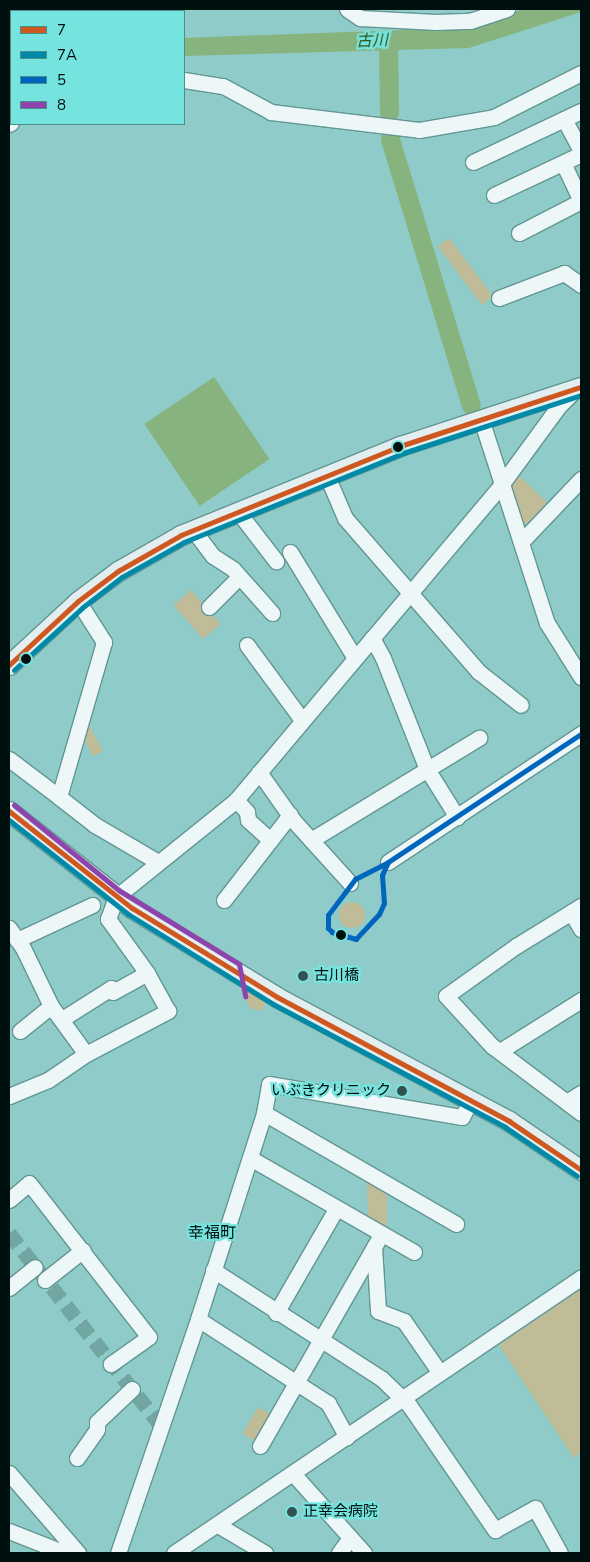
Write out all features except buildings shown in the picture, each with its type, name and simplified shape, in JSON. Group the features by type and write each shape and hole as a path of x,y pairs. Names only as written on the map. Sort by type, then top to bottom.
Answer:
{"main road":[{"path":"9,665 78,601 125,566 194,531 400,446 580,387"},
{"path":"9,812 116,897 277,997 472,1100 581,1170"}],"street":[{"path":"347,9 360,18 436,22 476,20 507,9"},
{"path":"185,80 223,86 271,112 418,130 494,117 581,73"},
{"path":"473,162 581,111"},
{"path":"494,195 563,163 581,152 564,119"},
{"path":"519,233 581,201 563,163"},
{"path":"500,298 564,273 581,285"},
{"path":"9,1096 48,1080 86,1054 168,1011 147,973 108,919 116,897 158,862 202,830 236,800 502,485 558,407 580,387"},
{"path":"481,419 547,623 581,677"},
{"path":"327,476 345,518 479,672 521,706"},
{"path":"522,542 581,479"},
{"path":"239,513 276,561"},
{"path":"194,531 213,556 240,577 272,614"},
{"path":"290,552 355,658"},
{"path":"209,606 240,577"},
{"path":"59,797 104,642 78,601"},
{"path":"372,638 383,658 427,769 457,817"},
{"path":"247,645 302,720"},
{"path":"388,862 581,734"},
{"path":"311,840 478,738"},
{"path":"9,759 95,825 158,862"},
{"path":"259,772 290,815 347,879"},
{"path":"236,800 247,812 248,820 270,840"},
{"path":"224,900 290,815"},
{"path":"86,1054 51,1006 13,934 92,905"},
{"path":"581,929 576,909 446,996 500,1051 568,1101 581,1113"},
{"path":"62,1019 111,988 113,992 147,973"},
{"path":"500,1051 581,1000"},
{"path":"20,1031 51,1006"},
{"path":"118,1553 198,1319 250,1158 264,1112 269,1084 462,1117 472,1100"},
{"path":"568,1101 581,1092"},
{"path":"264,1112 456,1224"},
{"path":"250,1158 336,1209 378,1241 414,1252"},
{"path":"9,1200 30,1183 149,1336 111,1364"},
{"path":"276,1313 336,1209"},
{"path":"260,1446 378,1241"},
{"path":"378,1241 378,1311 404,1321 440,1373"},
{"path":"45,1280 82,1250"},
{"path":"9,1288 35,1267"},
{"path":"213,1270 276,1313 382,1379 403,1399 496,1530 535,1508 560,1553"},
{"path":"174,1553 218,1525 581,1277"},
{"path":"198,1319 328,1403 347,1436"},
{"path":"77,1458 97,1429 97,1422 132,1389"},
{"path":"9,1473 72,1553"},
{"path":"297,1478 364,1553"},
{"path":"218,1525 265,1553"},
{"path":"9,1531 72,1553"},
{"path":"339,1553 350,1538"}],"shaded area":[{"path":"449,238 493,296 482,305 438,246"},
{"path":"515,472 547,502 527,524 521,519 510,481"},
{"path":"191,590 221,624 203,639 174,605"},
{"path":"85,718 103,751 93,756 80,733"},
{"path":"352,902 361,906 365,915 361,924 352,928 343,924 339,915 343,906"},
{"path":"241,986 266,1000 262,1011 250,1008"},
{"path":"367,1178 387,1186 387,1234 368,1222"},
{"path":"581,1289 581,1452 574,1458 499,1345"},
{"path":"258,1407 272,1415 256,1442 242,1434"}],"water":[{"name":"古川","path":"523,9 581,9 581,12 469,48 185,56 185,38 456,28 479,25"},
{"path":"214,377 269,459 200,506 144,424"}],"waterway":[{"name":"古川","path":"388,40 389,113"},
{"path":"390,139 471,405"}],"tunnel":[{"path":"9,1233 163,1428"}],"transit line":[{"name":"7","path":"9,665 78,601 118,571 181,535 400,446 581,387"},
{"name":"7A","path":"14,670 83,607 122,577 184,542 403,453 581,395"},
{"name":"5","path":"388,862 581,734"},
{"name":"8","path":"14,805 120,891 239,964 245,996"},
{"name":"7","path":"9,811 132,908 277,997 509,1121 581,1170"},
{"name":"7A","path":"9,820 128,914 273,1004 505,1127 577,1176"},
{"name":"5","path":"388,862 382,875 384,903 379,914 356,939 332,932 328,928 328,915 355,879 388,862"}],"place":[{"name":"古川橋","path":"303,976"},
{"name":"いぶきクリニック","path":"402,1091"},
{"name":"正幸会病院","path":"292,1512"}],"district":[{"name":"幸福町","path":"212,1233"}]}
